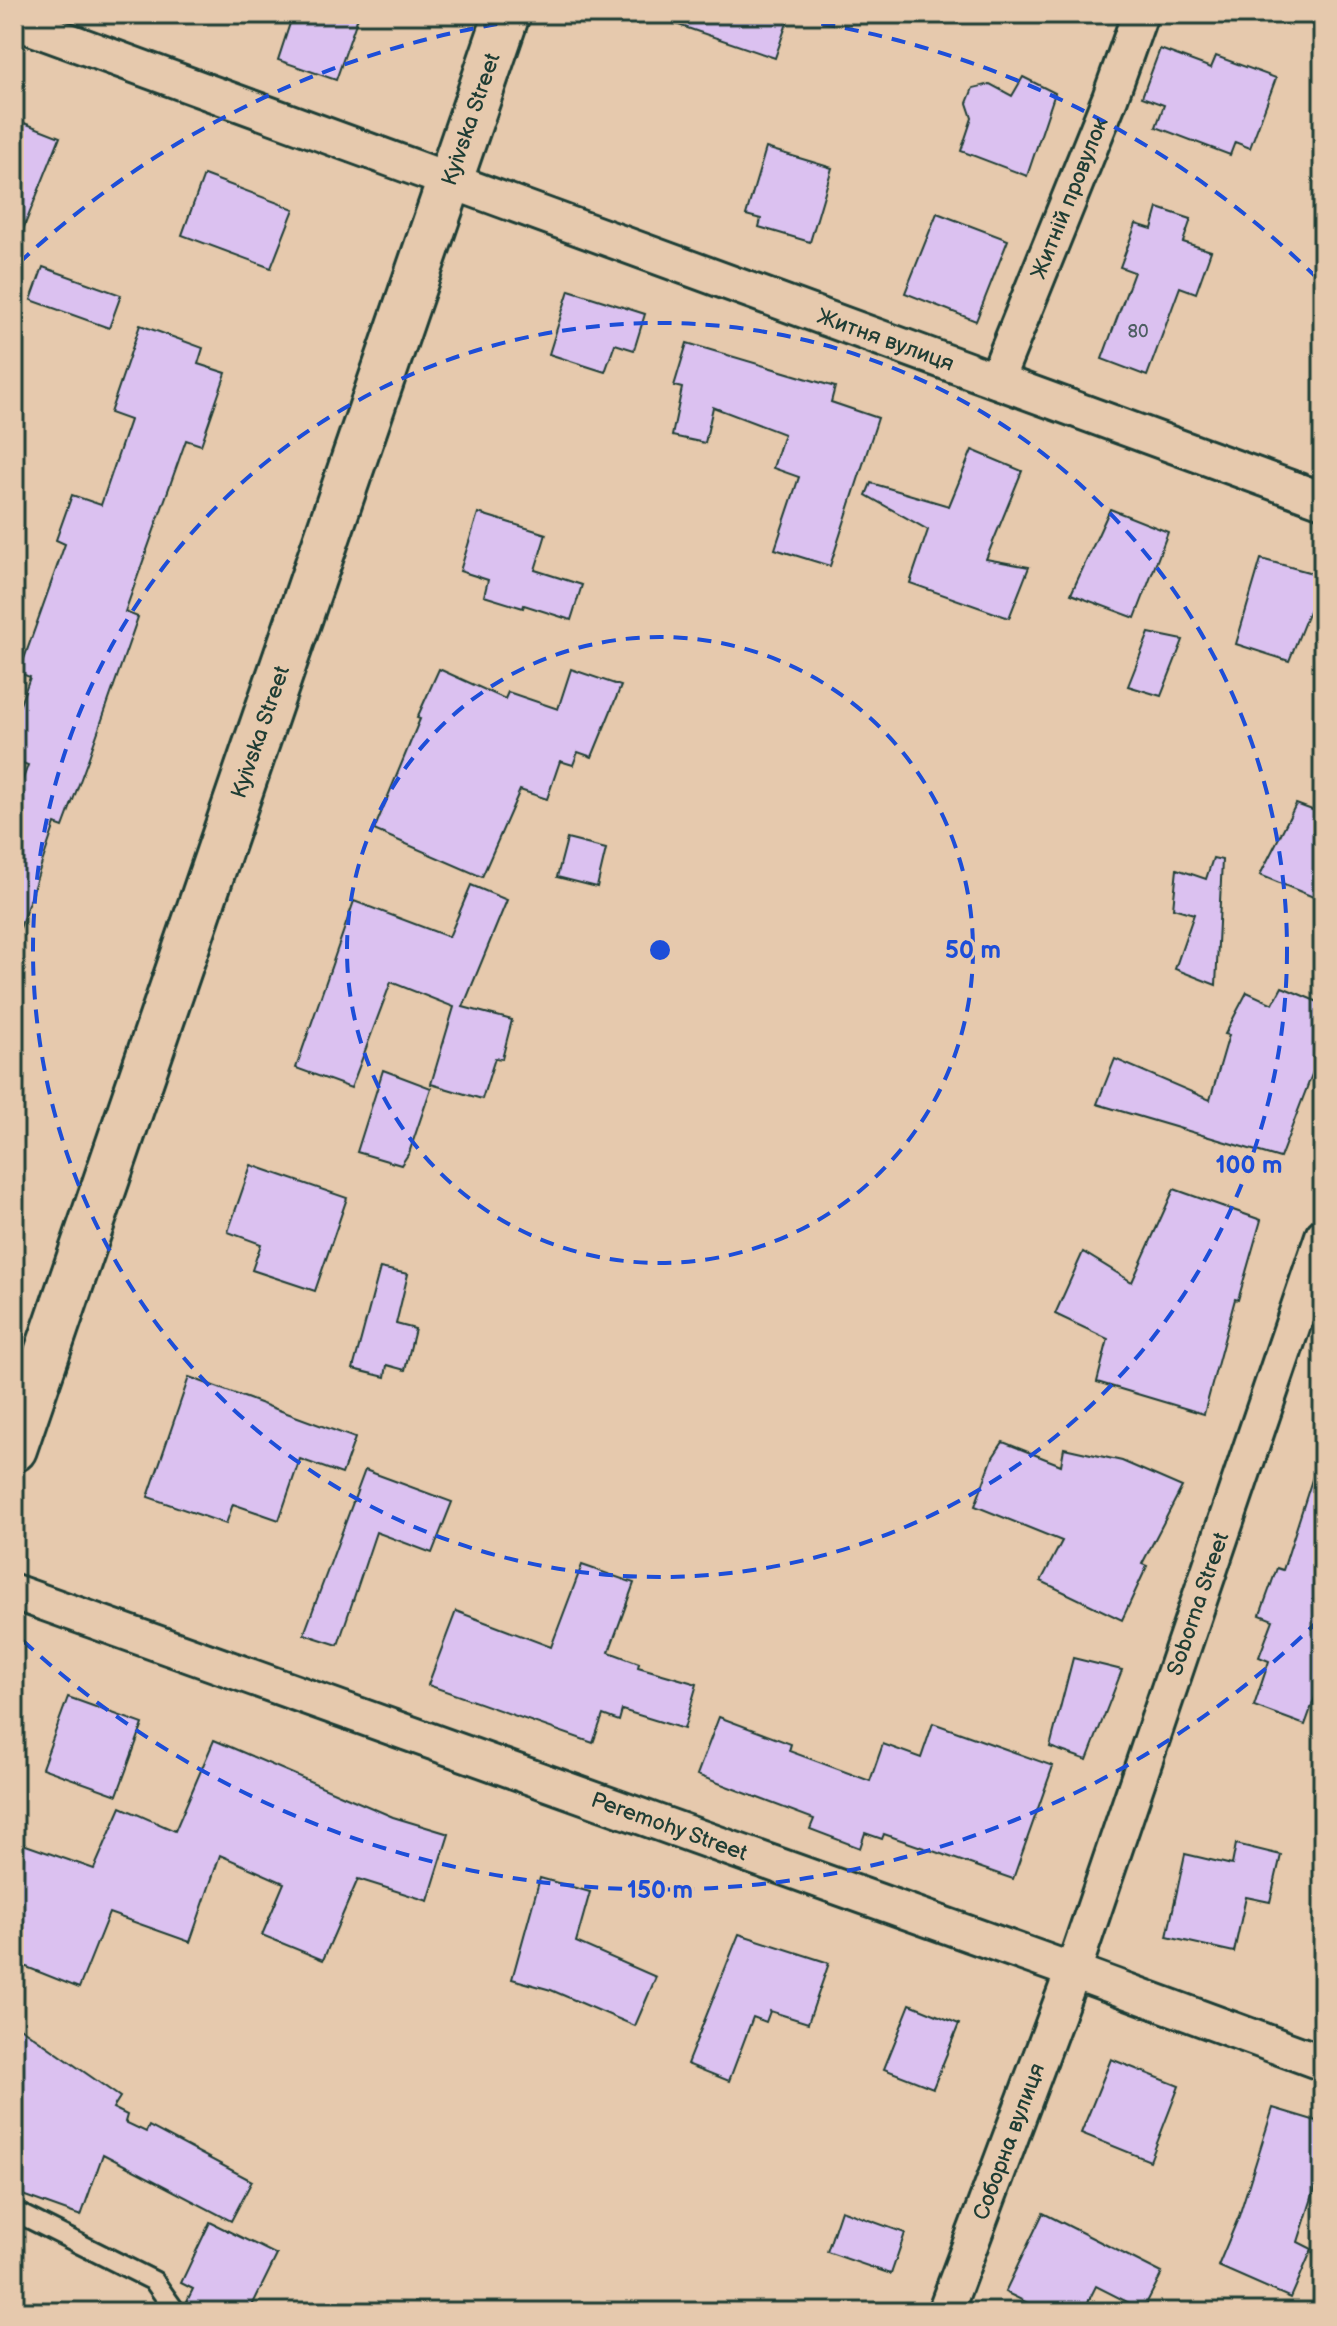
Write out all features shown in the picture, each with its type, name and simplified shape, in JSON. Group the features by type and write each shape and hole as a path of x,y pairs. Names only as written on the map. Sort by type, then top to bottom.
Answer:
{"street":[{"name":"Kyivska Street","path":"14,1449 507,14"},
{"name":"Житній провулок","path":"996,380 1110,98 1140,14"},
{"name":"Житня вулиця","path":"14,21 1323,500"},
{"name":"Soborna Street","path":"1073,1971 1312,1305 1323,1236"},
{"name":"Peremohy Street","path":"14,1592 1323,2063"},
{"name":"Соборна вулиця","path":"945,2312 1073,1971"}],"lane":[{"path":"14,2211 154,2281 176,2312"}],"building":[{"path":"293,14 359,14 336,80 278,60"},
{"path":"665,14 790,14 775,58 664,20"},
{"path":"1160,49 1211,68 1216,56 1276,78 1250,148 1235,142 1230,155 1156,127 1164,105 1142,97"},
{"path":"1023,77 1055,93 1027,176 961,151 972,118 967,103 973,88 990,84 1012,96"},
{"path":"14,119 60,137 16,247 14,247"},
{"path":"766,148 832,168 810,242 759,227 761,219 746,215"},
{"path":"204,175 294,209 271,268 182,235"},
{"path":"1158,208 1191,219 1183,242 1211,251 1196,293 1180,287 1147,376 1102,359 1134,272 1120,267 1136,224 1152,229"},
{"path":"937,213 1008,240 976,321 905,293"},
{"path":"43,267 121,295 109,328 31,300"},
{"path":"569,290 645,314 634,350 615,344 605,372 549,354"},
{"path":"140,325 203,348 198,364 226,373 201,445 186,440 125,612 138,617 89,757 63,827 55,824 20,928 14,927 14,803 28,765 14,760 14,721 30,677 19,673 65,544 56,540 72,495 101,505 130,420 110,413"},
{"path":"687,343 835,387 831,402 878,418 830,566 775,549 799,477 773,468 784,434 713,407 705,443 672,436 682,388 674,386"},
{"path":"972,450 1022,471 986,559 1029,567 1009,618 910,583 928,530 866,495 871,483 949,506"},
{"path":"1110,509 1168,532 1135,618 1071,594"},
{"path":"478,513 546,534 535,570 582,585 571,620 484,596 488,580 460,571"},
{"path":"1261,559 1323,576 1289,661 1236,644"},
{"path":"1149,633 1183,640 1161,696 1128,686"},
{"path":"439,669 505,699 508,692 558,709 571,669 621,686 592,757 578,752 573,765 560,761 547,799 520,790 482,877 374,830"},
{"path":"1296,804 1323,814 1323,901 1260,875"},
{"path":"567,839 606,849 597,887 557,877"},
{"path":"1213,858 1222,860 1216,985 1175,969 1194,914 1173,908 1177,869 1206,879"},
{"path":"471,885 507,900 463,1007 512,1020 502,1059 495,1058 482,1099 431,1084 454,1007 391,982 351,1088 296,1068 354,901 449,937"},
{"path":"1282,987 1323,1004 1323,1073 1314,1069 1280,1158 1097,1104 1115,1059 1210,1100 1229,1035 1225,1034 1247,992 1273,1004"},
{"path":"383,1070 431,1088 409,1153 401,1165 357,1152"},
{"path":"251,1165 347,1198 315,1291 252,1270 261,1244 228,1232"},
{"path":"1174,1189 1261,1220 1238,1300 1235,1299 1204,1414 1097,1382 1108,1339 1055,1314 1083,1252 1132,1282"},
{"path":"380,1268 408,1274 396,1324 415,1329 405,1370 387,1365 385,1377 353,1369"},
{"path":"189,1377 355,1438 342,1474 300,1459 279,1520 233,1504 226,1524 148,1497"},
{"path":"1003,1442 1061,1465 1064,1448 1122,1461 1182,1487 1142,1564 1147,1566 1122,1620 1041,1581 1062,1541 975,1506 993,1457"},
{"path":"1316,1467 1323,1468 1323,1675 1305,1725 1254,1706 1269,1661 1259,1657 1273,1620 1260,1615 1277,1568 1283,1570"},
{"path":"365,1470 452,1502 432,1553 376,1532 338,1645 304,1634"},
{"path":"582,1565 634,1583 609,1652 639,1663 638,1667 697,1684 684,1729 622,1710 619,1721 603,1715 593,1743 428,1685 456,1611 551,1647"},
{"path":"1073,1658 1122,1670 1087,1760 1050,1747"},
{"path":"68,1697 143,1724 117,1795 42,1768"},
{"path":"719,1717 791,1744 789,1751 870,1781 883,1744 921,1758 933,1723 1053,1766 1013,1879 884,1834 882,1839 865,1833 860,1848 810,1829 814,1819 697,1775"},
{"path":"214,1740 393,1817 449,1834 428,1901 358,1879 323,1960 262,1935 284,1883 220,1855 190,1942 109,1913 79,1988 14,1962 14,1869 23,1844 94,1869 121,1807 175,1831"},
{"path":"1236,1844 1281,1855 1270,1902 1246,1897 1234,1952 1167,1937 1185,1854 1232,1865"},
{"path":"540,1878 590,1892 576,1942 656,1977 635,2026 551,1990 512,1979"},
{"path":"739,1934 829,1963 808,2023 770,2011 766,2022 753,2017 729,2081 687,2064"},
{"path":"910,2004 959,2024 933,2088 884,2069"},
{"path":"14,2023 120,2097 113,2108 127,2115 125,2122 146,2132 149,2126 252,2181 231,2221 103,2154 81,2216 14,2192"},
{"path":"1111,2059 1179,2086 1150,2161 1081,2133"},
{"path":"1273,2108 1323,2123 1323,2163 1298,2242 1312,2249 1291,2298 1218,2266 1239,2216"},
{"path":"841,2210 905,2233 891,2274 827,2252"},
{"path":"1043,2213 1162,2273 1143,2310 1096,2286 1083,2312 1046,2312 1005,2292"},
{"path":"210,2222 277,2255 249,2312 188,2312 185,2305 193,2289 181,2283"}]}
